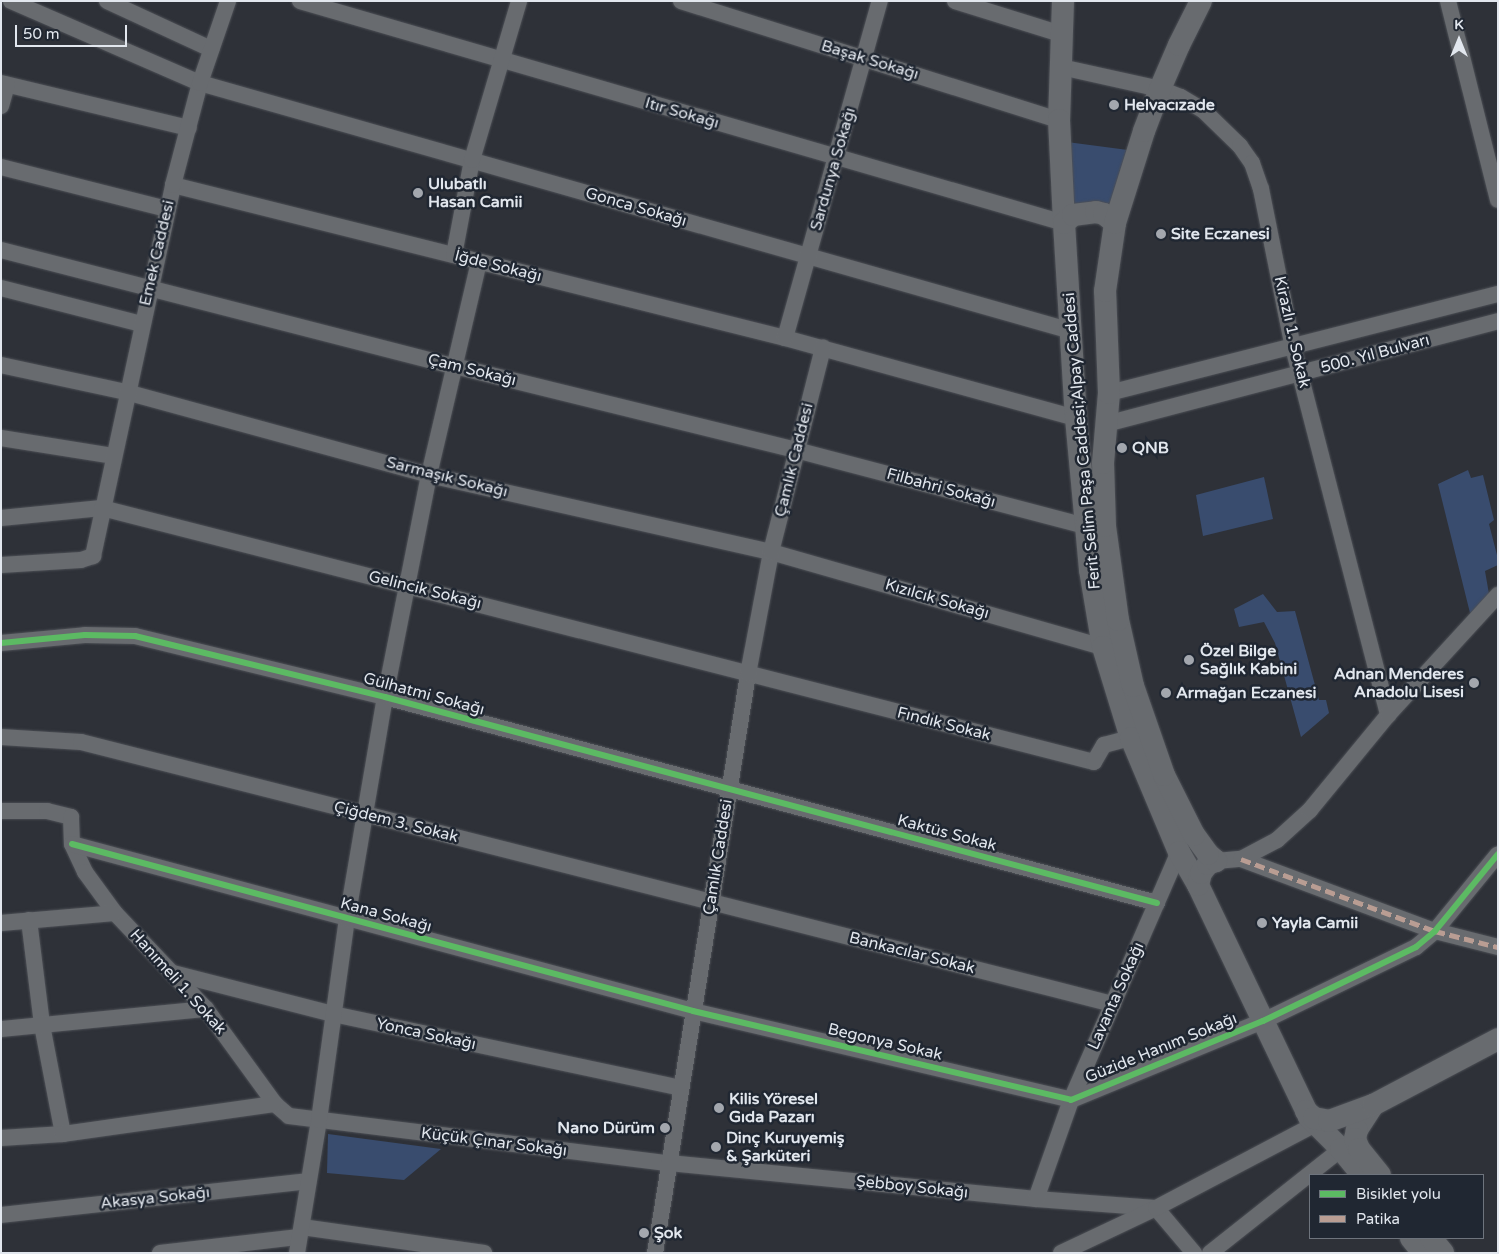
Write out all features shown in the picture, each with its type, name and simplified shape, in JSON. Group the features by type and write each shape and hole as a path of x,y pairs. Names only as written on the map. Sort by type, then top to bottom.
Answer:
{"main road":[{"name":"Ferit Selim Paşa Caddesi;Alpay Caddesi","path":"1063,1 1059,120 1076,418 1090,570 1113,644 1131,738 1179,852 1198,885 1311,1118 1341,1148 1361,1174"},
{"path":"1198,885 1204,869 1208,864 1216,861 1208,854 1194,835 1164,776 1133,686 1113,644 1103,463 1109,393 1104,291 1115,223 1160,89 1178,45 1201,1"},
{"path":"1064,223 1073,215 1096,212 1104,214 1115,223"},
{"path":"1076,418 1106,424"},
{"path":"1311,1118 1328,1121 1372,1105 1498,1040"},
{"path":"1372,1105 1357,1130 1355,1139 1359,1149 1379,1174"},
{"path":"1412,1239 1423,1253"},
{"path":"1432,1239 1443,1253"}],"street":[{"name":"Gonca Sokağı","path":"11,1 200,83 1071,331"},
{"path":"107,1 211,49"},
{"name":"Emek Caddesi","path":"1,565 82,560 93,556 126,392 172,185 200,83 228,1"},
{"name":"Itır Sokağı","path":"300,1 1064,223"},
{"path":"454,255 472,160 519,1"},
{"name":"Başak Sokağı","path":"680,1 1059,120"},
{"name":"Sardunya Sokağı","path":"785,338 880,1"},
{"path":"955,1 1061,34"},
{"path":"1448,1 1498,200"},
{"name":"Kirazlı 1. Sokak","path":"1061,67 1160,89 1181,97 1203,110 1240,146 1252,163 1261,189 1293,347 1388,715"},
{"path":"1,106 4,84 189,128"},
{"path":"1,167 167,209"},
{"name":"İğde Sokağı","path":"172,185 785,338 1076,418"},
{"name":"Çam Sokağı","path":"1,250 454,366 796,450"},
{"path":"299,1239 347,919 385,697 429,474 479,262"},
{"path":"1,288 141,324"},
{"name":"500. Yıl Bulvarı","path":"1109,393 1498,294"},
{"name":"500. Yıl Bulvarı","path":"1106,424 1498,321"},
{"name":"Çamlık Caddesi","path":"655,1253 748,674 770,552 823,348"},
{"name":"Sarmaşık Sokağı","path":"1,365 126,392 429,474 770,552"},
{"path":"1,438 113,456"},
{"name":"Filbahri Sokağı","path":"796,450 1086,526"},
{"path":"1,518 102,508"},
{"name":"Gelincik Sokağı","path":"102,508 748,674"},
{"name":"Kızılcık Sokağı","path":"770,552 1113,644"},
{"path":"1216,861 1241,859 1277,840 1310,810 1388,715 1498,595"},
{"name":"Gülhatmi Sokağı","path":"1,643 110,635 135,636 385,697 730,790"},
{"name":"Fındık Sokak","path":"748,674 1094,762 1104,745 1131,738"},
{"name":"Çiğdem 3. Sokak","path":"1,737 81,742 711,903"},
{"name":"Kaktüs Sokak","path":"730,790 1157,903"},
{"path":"1,812 47,811 72,817 72,844"},
{"name":"Hanımeli 1. Sokak","path":"72,844 86,872 115,913 206,1009 274,1104 289,1116 318,1120"},
{"name":"Kana Sokağı","path":"72,844 693,1011"},
{"name":"Lavanta Sokağı","path":"1036,1199 1070,1100 1179,852"},
{"name":"Güzide Hanım Sokağı","path":"1070,1100 1263,1021 1416,946 1435,931 1498,854"},
{"path":"1241,859 1435,931 1498,947"},
{"name":"Bankacılar Sokak","path":"711,903 1113,1004"},
{"path":"1,923 115,913"},
{"path":"29,920 42,1025 63,1134"},
{"name":"Yonca Sokağı","path":"173,973 333,1014 681,1088"},
{"path":"1,1029 206,1009"},
{"name":"Begonya Sokak","path":"693,1011 1070,1100"},
{"path":"1,1138 63,1134 274,1104"},
{"path":"1061,1253 1156,1208 1311,1118"},
{"name":"Küçük Çınar Sokağı","path":"318,1120 668,1163"},
{"path":"1210,1253 1341,1148"},
{"name":"Şebboy Sokağı","path":"668,1163 1036,1199 1156,1208"},
{"name":"Akasya Sokağı","path":"1,1215 308,1181"},
{"path":"1156,1208 1194,1253"},
{"path":"160,1253 299,1239 484,1253"}],"shaded area":[{"path":"1067,142 1128,150 1113,204 1071,206"},
{"path":"1468,470 1471,478 1483,475 1494,520 1489,524 1498,559 1498,565 1485,571 1489,594 1488,600 1470,613 1438,484"},
{"path":"1264,477 1273,519 1203,536 1196,495"},
{"path":"1263,594 1277,612 1295,611 1319,700 1326,700 1329,713 1301,737 1275,643 1264,622 1239,627 1234,609"},
{"path":"328,1134 441,1149 404,1180 327,1173"}],"marked path":[{"path":"1241,859 1435,931 1498,947"}],"cycle path":[{"path":"1,643 85,635 135,636 385,697 1157,903"},
{"path":"72,844 693,1011 1071,1100 1263,1021 1416,947 1435,931 1498,854"}],"place":[{"name":"Helvacızade","path":"1114,105"},
{"name":"Ulubatlı Hasan Camii","path":"418,193"},
{"name":"Site Eczanesi","path":"1161,234"},
{"name":"QNB","path":"1122,448"},
{"name":"Özel Bilge Sağlık Kabini","path":"1189,660"},
{"name":"Adnan Menderes Anadolu Lisesi","path":"1474,683"},
{"name":"Armağan Eczanesi","path":"1166,693"},
{"name":"Yayla Camii","path":"1262,923"},
{"name":"Kilis Yöresel Gıda Pazarı","path":"719,1108"},
{"name":"Nano Dürüm","path":"665,1128"},
{"name":"Dinç Kuruyemiş & Şarküteri","path":"716,1147"},
{"name":"Şok","path":"644,1233"}]}
